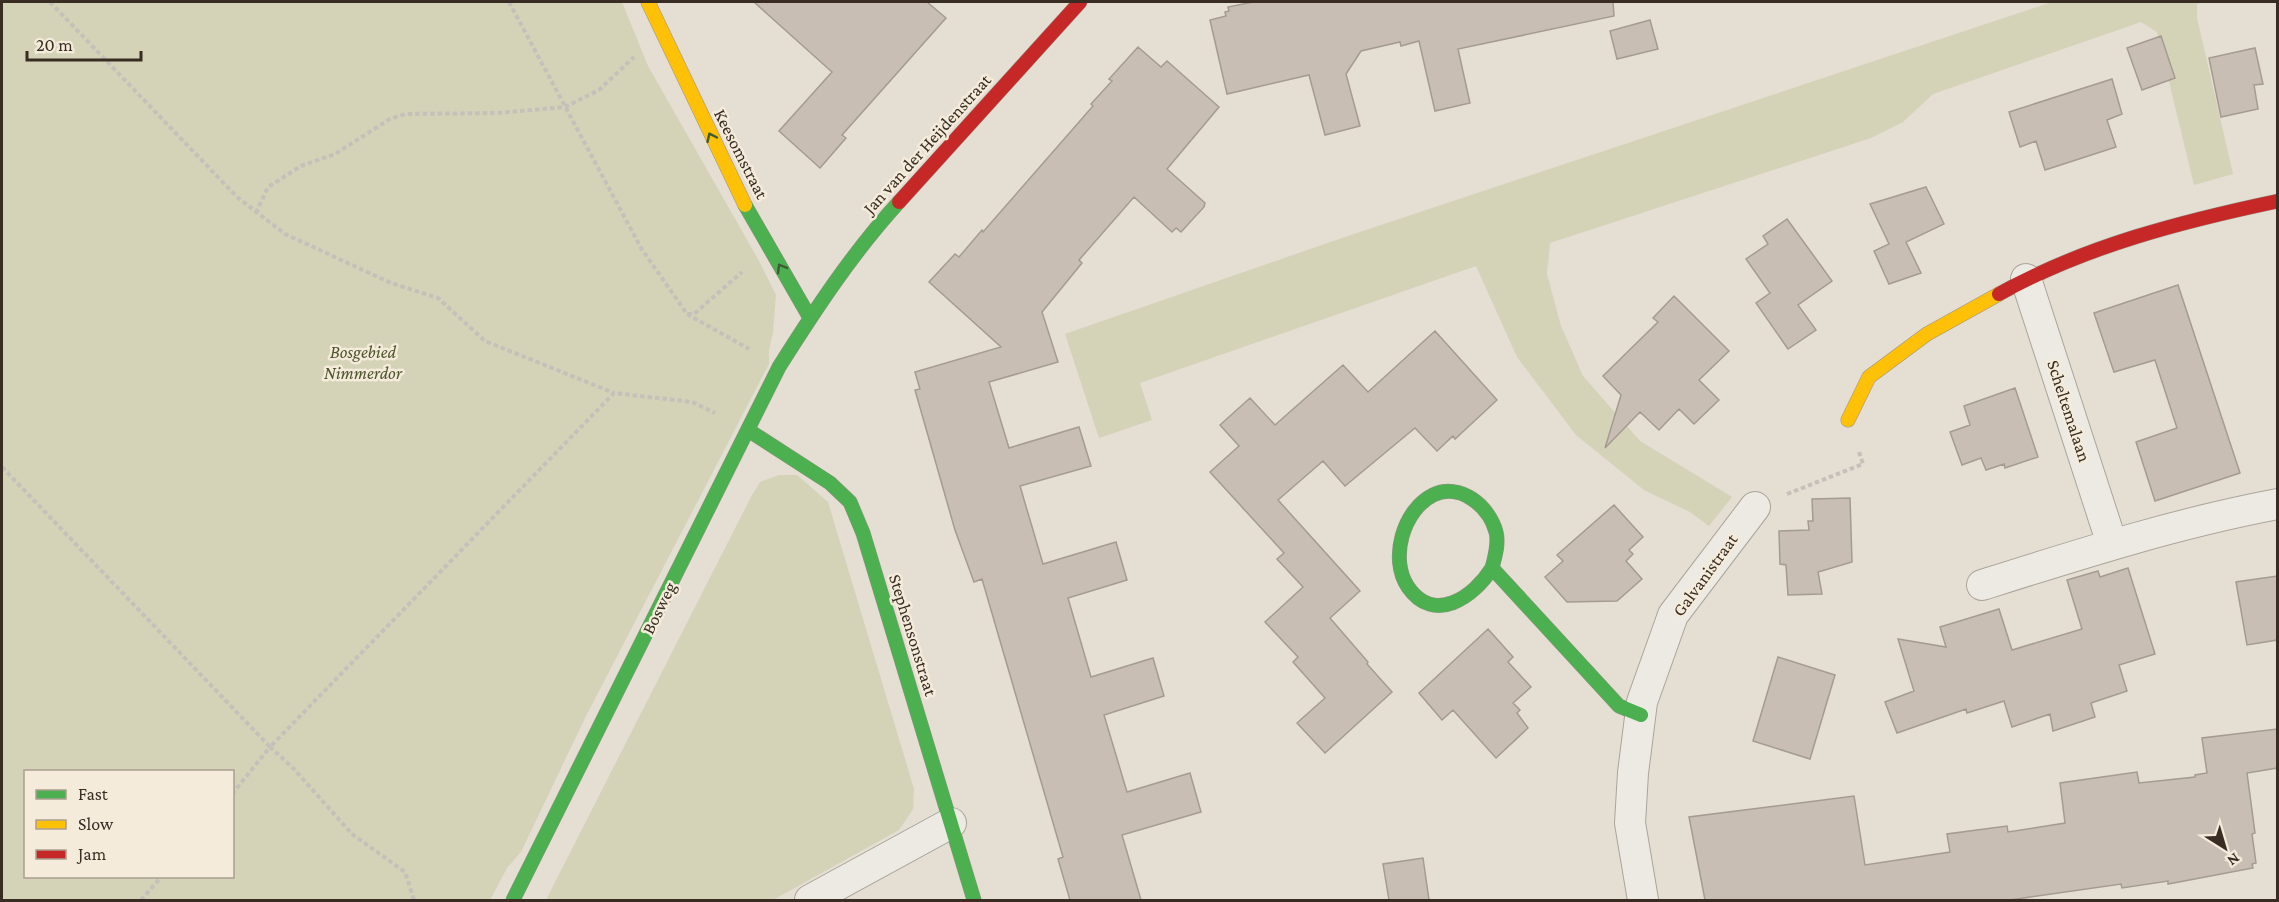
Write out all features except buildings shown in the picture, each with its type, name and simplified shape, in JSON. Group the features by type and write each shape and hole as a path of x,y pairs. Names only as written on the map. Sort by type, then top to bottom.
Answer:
{"street":[{"name":"Keesomstraat","path":"648,2 737,190 810,318"},
{"name":"Jan van der Heijdenstraat","path":"810,318 881,221 1080,2"},
{"path":"1848,420 1869,377 1927,334 2025,279 2106,247 2203,218 2277,201"},
{"name":"Scheltemalaan","path":"2025,279 2112,544"},
{"name":"Bosweg","path":"513,900 779,367 810,318"},
{"name":"Stephensonstraat","path":"748,430 830,483 850,502 863,533 975,900"},
{"path":"1457,491 1473,496 1492,519 1497,534 1492,568 1483,584 1460,600 1445,606 1430,604 1418,600 1404,581 1398,558 1400,541 1411,517 1423,502 1437,494 1457,491"},
{"path":"1982,585 2112,544 2277,504"},
{"name":"Galvanistraat","path":"1643,900 1630,824 1633,773 1642,702 1673,615 1755,507"},
{"path":"1492,568 1619,706 1641,715"},
{"path":"810,900 951,823"}],"path":[{"path":"50,2 237,197 285,234 391,283 438,298 485,341 614,393 692,402 748,430"},
{"path":"509,2 641,248 687,314 779,367"},
{"path":"256,213 268,187 301,166 335,154 390,119 405,114 498,113 565,107 599,90 662,34"},
{"path":"687,314 694,314 769,247"},
{"path":"234,792 270,747 614,393"},
{"path":"1755,507 1863,464 1848,420"},
{"path":"2,467 270,747 293,768 352,834 405,872 414,900"},
{"path":"141,900 160,878"}],"green space":[{"name":"Bosgebied Nimmerdor","path":"2,2 622,2 648,66 758,259 776,295 769,364 585,718 521,852 507,868 490,900 2,900"},
{"path":"2052,2 2204,2 2197,4 2197,18 2233,174 2194,185 2157,32 2141,22 1933,94 1903,122 1871,138 1550,243 1547,274 1561,326 1583,376 1640,441 1732,497 1709,526 1690,512 1644,490 1576,435 1517,357 1476,266 1140,383 1152,420 1099,438 1065,334 1345,237"},
{"path":"779,475 797,475 828,502 914,789 913,809 899,830 773,900 546,900 751,497 760,482"}],"traffic: fast":[{"path":"513,900 779,367 850,261 899,202"},
{"path":"745,205 810,318"},
{"path":"748,430 830,483 850,502 863,533 974,900"},
{"path":"1492,568 1475,589 1453,603 1430,604 1418,598 1402,576 1400,563 1402,536 1407,523 1423,502 1443,492 1463,494 1480,505 1492,522 1497,536 1492,568 1619,706 1641,715"}],"traffic: slow":[{"path":"648,2 745,205"},
{"path":"1848,420 1869,377 1927,334 1999,294"}],"traffic: jam":[{"path":"899,202 1080,2"},
{"path":"1999,294 2066,262 2135,237 2206,217 2278,201"}]}
